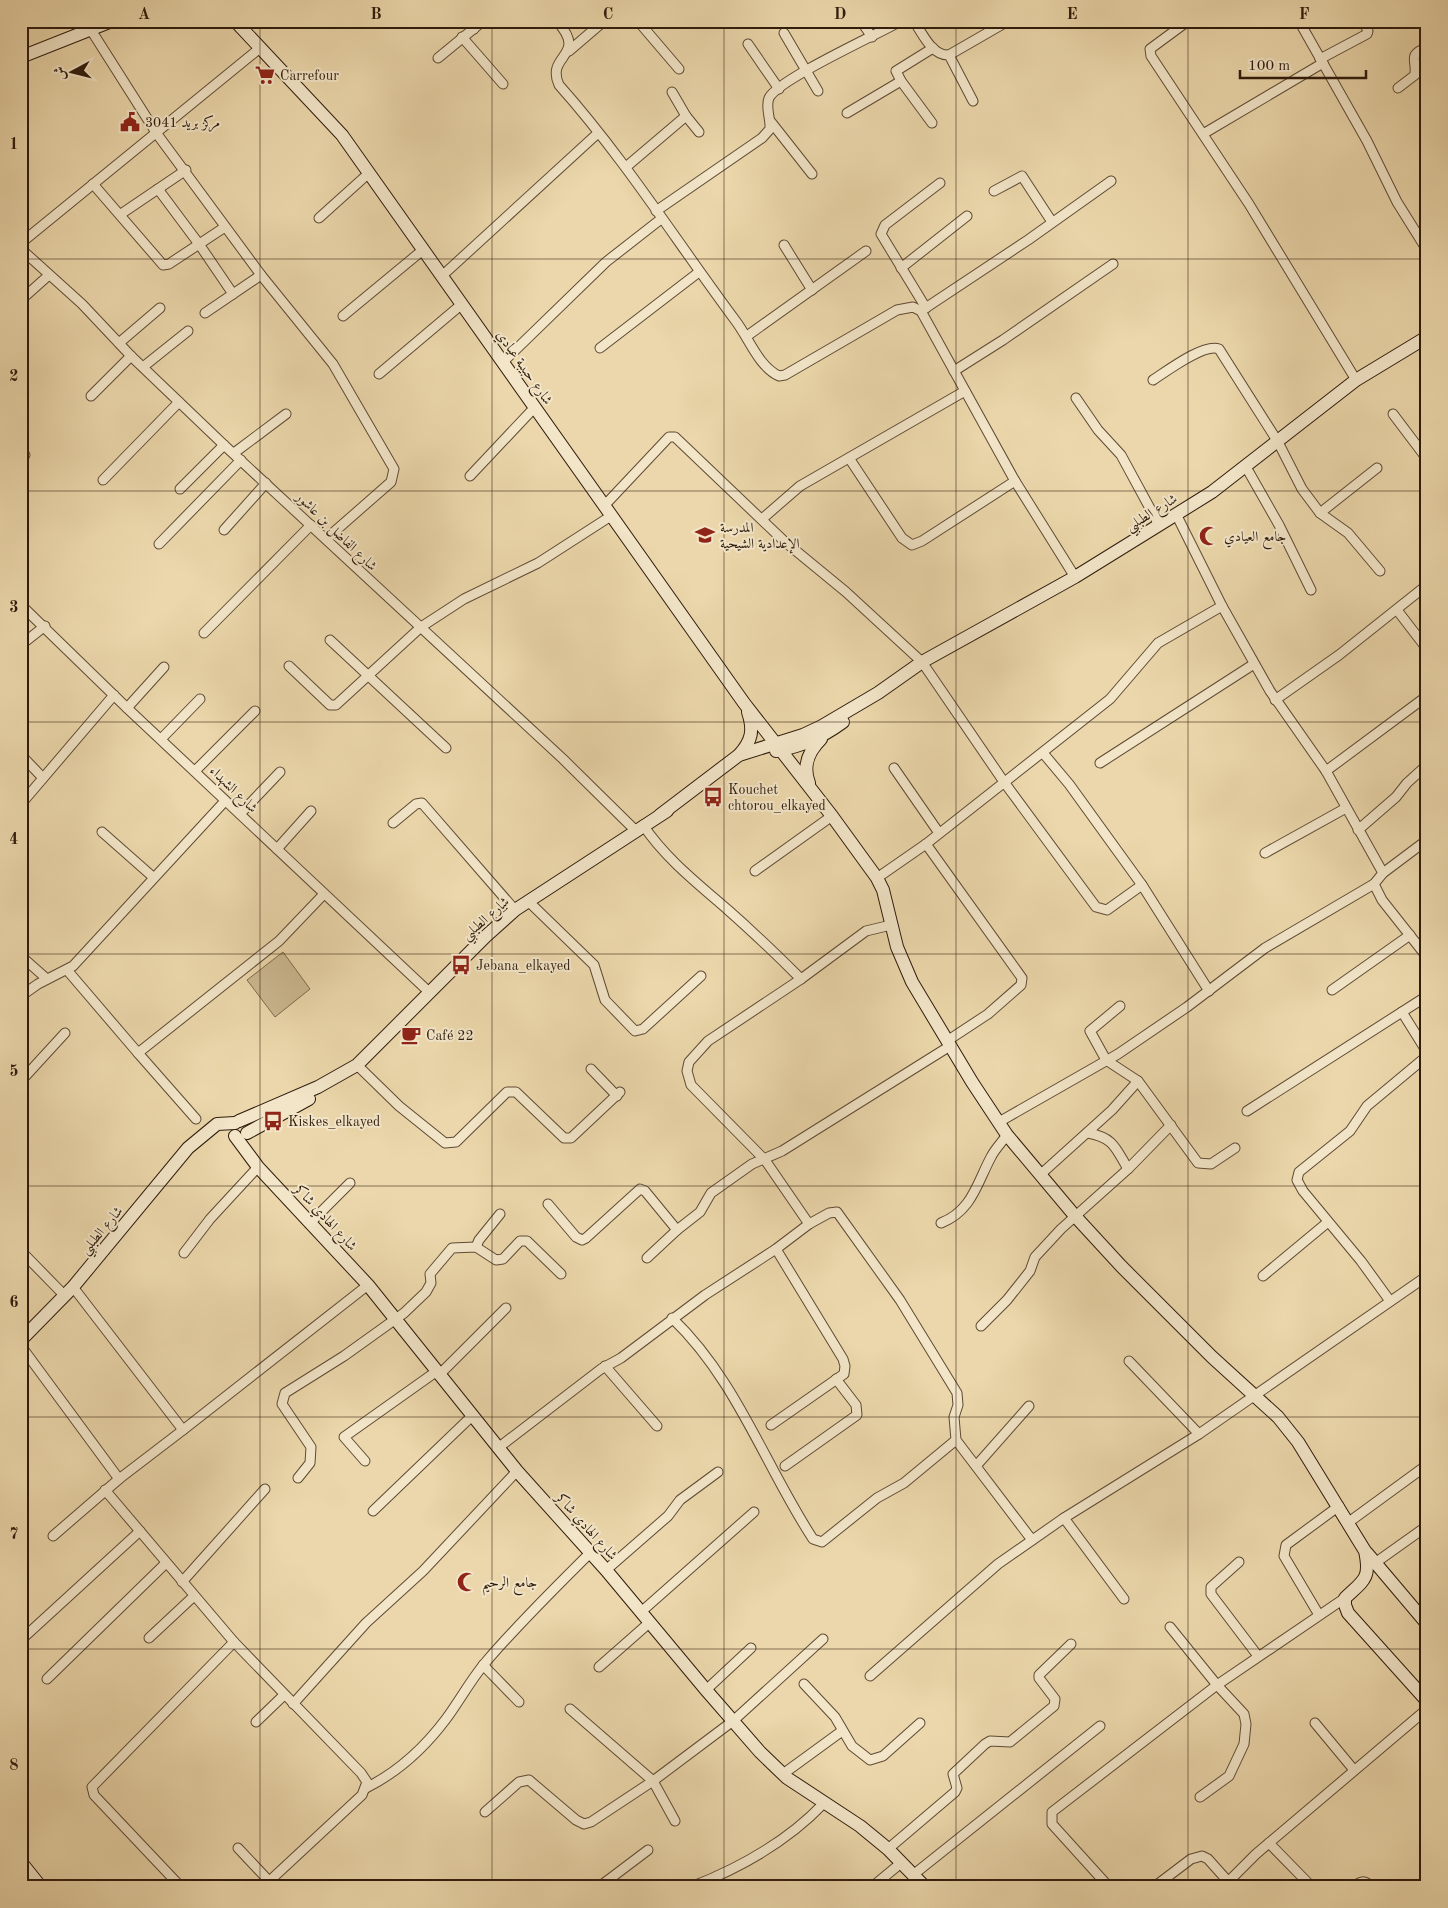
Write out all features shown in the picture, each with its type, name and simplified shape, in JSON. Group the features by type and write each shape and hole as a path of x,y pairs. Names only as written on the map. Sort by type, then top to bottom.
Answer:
{"street":[{"name":"شارع حبيبة عيادي","path":"235,21 342,135 443,275 607,511 744,703 832,816 877,878 883,890 890,925 897,947 912,982 948,1043 1007,1135 1075,1216 1212,1357 1278,1417 1298,1442 1365,1551 1425,1618"},
{"path":"467,21 474,28"},
{"path":"438,58 483,21"},
{"path":"557,21 569,37 569,50"},
{"path":"604,21 569,50 556,68 555,76 559,85 626,167 699,272 747,336 765,366 779,376 795,370 896,310 913,307 923,309 1111,181"},
{"path":"638,21 679,69"},
{"path":"861,21 872,37"},
{"path":"503,362 606,262 659,215 755,144 768,132 770,122 768,100 779,89 806,69 901,21"},
{"path":"914,21 933,48 945,55 1008,21"},
{"path":"1188,21 1154,46 1150,53 1313,307 1356,380"},
{"path":"1299,21 1367,141 1397,202 1427,250"},
{"path":"1203,134 1367,34 1368,31 1363,21"},
{"path":"21,57 100,25 158,134 261,275 341,376 360,414 394,469 391,482 326,539"},
{"path":"784,34 818,91"},
{"path":"462,37 503,84"},
{"path":"748,44 779,89"},
{"path":"1398,88 1415,75 1414,56 1416,52 1427,46"},
{"path":"21,243 158,134 260,48"},
{"path":"932,123 901,81 896,69 933,48"},
{"path":"948,55 973,101"},
{"path":"847,114 901,81"},
{"path":"672,92 686,116 699,132"},
{"path":"626,167 686,116"},
{"path":"770,122 812,174"},
{"path":"443,275 598,133"},
{"path":"121,214 186,170"},
{"path":"319,218 370,173"},
{"path":"994,191 1022,176 1052,222"},
{"path":"940,183 885,225 882,230 884,242 902,268 954,371 1015,481 1075,577"},
{"path":"93,184 121,214 163,265 169,264 225,227"},
{"path":"158,189 200,244 232,294"},
{"path":"902,268 967,216"},
{"path":"784,245 812,290"},
{"name":"شارع الفاضل بن عاشور","path":"21,249 224,445 801,979"},
{"path":"343,316 424,249"},
{"path":"747,336 866,251"},
{"path":"954,371 1114,264"},
{"path":"600,348 699,272"},
{"path":"21,300 49,275"},
{"path":"205,313 261,275"},
{"path":"379,374 462,304"},
{"path":"119,343 160,308"},
{"path":"143,367 188,331"},
{"name":"شارع الطبلبي","path":"660,815 735,758 778,746 796,748 824,736 878,693 922,662 1075,577 1176,514 1246,466 1356,380 1427,337"},
{"path":"1153,380 1204,349 1214,347 1220,349 1278,442 1302,489 1320,513 1348,533 1380,571"},
{"path":"91,396 131,356"},
{"path":"762,520 800,486 965,391"},
{"path":"1076,398 1098,430 1121,455 1159,525"},
{"path":"103,480 179,402"},
{"path":"470,476 534,407"},
{"path":"159,544 238,457 286,414"},
{"path":"1393,414 1427,459"},
{"path":"289,666 332,706 336,705 421,627 464,599 538,562 607,511 672,436 716,474 762,520 922,662 1004,782 1098,908 1104,910 1112,907 1142,885"},
{"path":"180,489 224,445"},
{"path":"849,458 902,538 912,545 922,541 1015,481"},
{"path":"1246,466 1279,525 1311,590"},
{"path":"1320,513 1377,468"},
{"path":"224,530 266,483"},
{"path":"1176,514 1222,606 1254,664 1275,700 1326,771 1383,873"},
{"path":"204,633 312,525"},
{"path":"1275,700 1339,655 1427,585"},
{"name":"شارع الشهداء","path":"21,604 127,708 429,992"},
{"path":"877,878 926,844 1110,699 1158,643 1222,606"},
{"path":"1397,610 1427,650"},
{"path":"21,645 44,626"},
{"path":"330,640 446,748"},
{"path":"1100,763 1254,664"},
{"path":"127,708 164,667"},
{"name":"شارع الطبلبي","path":"21,1340 69,1292 200,1136 217,1124 239,1130 325,1090 354,1067 486,936 515,910 639,828 686,802 742,763 813,731 878,693"},
{"path":"21,804 114,695"},
{"path":"1326,771 1427,696"},
{"path":"161,739 200,699"},
{"path":"735,758 751,739 751,721 744,703"},
{"path":"195,771 256,711"},
{"path":"812,790 806,777 807,758 814,746 824,736"},
{"path":"1043,753 1069,784 1142,885 1209,991"},
{"path":"21,755 43,778"},
{"path":"1358,830 1396,797 1407,783 1427,765"},
{"path":"894,768 940,833"},
{"path":"240,814 280,772"},
{"path":"21,996 47,979 67,970 225,800"},
{"path":"393,823 416,804 422,803 515,910"},
{"path":"1265,853 1346,808"},
{"path":"277,849 311,811"},
{"path":"755,871 832,816"},
{"path":"102,832 153,877"},
{"path":"998,1122 1106,1060 1209,991 1265,948 1374,884 1383,873 1427,840"},
{"path":"647,1258 700,1212 711,1193 752,1164 782,1152 948,1043 988,1014 1021,985 1022,978 926,844"},
{"path":"1374,884 1382,900 1427,957"},
{"path":"138,1053 279,941 324,894"},
{"path":"528,902 594,965 605,1000 635,1031 644,1029 701,976"},
{"path":"809,1224 765,1160 691,1085 686,1071 695,1053 708,1041 801,979 866,931 890,925"},
{"path":"1332,990 1410,935"},
{"path":"21,956 47,979"},
{"path":"67,970 196,1119"},
{"path":"1247,1111 1427,996"},
{"path":"1120,1006 1090,1031 1106,1060 1138,1081 1198,1162 1211,1164 1235,1148"},
{"path":"1390,1301 1361,1261 1298,1184 1298,1172 1350,1131 1367,1106 1427,1054 1402,1012"},
{"path":"21,1081 65,1033"},
{"path":"354,1067 445,1143 456,1142 507,1092 516,1092 564,1138 571,1138 619,1094 591,1069"},
{"path":"1040,1175 1088,1133 1138,1081"},
{"path":"981,1326 1007,1300 1030,1272 1036,1257 1075,1216 1128,1169 1171,1125"},
{"path":"184,1253 255,1163 239,1130"},
{"path":"1088,1133 1104,1136 1114,1147 1128,1169"},
{"path":"941,1222 960,1212 966,1206 990,1158 1007,1135"},
{"name":"شارع الهادي شاكر","path":"255,1163 368,1285 517,1471 606,1570 733,1721 783,1774 860,1826 888,1849 925,1887"},
{"path":"311,1222 350,1183"},
{"path":"548,1204 576,1237 582,1240 640,1189 645,1191 677,1230"},
{"path":"498,1448 605,1366 621,1358 672,1318 776,1249 809,1224 830,1213 837,1212 900,1300 957,1393 958,1405 954,1417 956,1440 1032,1540"},
{"path":"476,1247 479,1240 500,1214"},
{"path":"1263,1276 1328,1222"},
{"path":"298,1478 310,1463 311,1447 282,1404 285,1393 344,1356 395,1319 426,1292 431,1282 430,1274 452,1248 476,1247 496,1260 503,1259 520,1241 527,1241 561,1274"},
{"path":"771,1425 844,1374 845,1366 843,1359 776,1249"},
{"path":"21,1251 69,1292 183,1430"},
{"path":"870,1676 989,1571 1032,1540 1198,1434 1427,1276"},
{"path":"53,1536 105,1490 368,1285"},
{"path":"365,1461 344,1438 438,1373 506,1308"},
{"path":"672,1318 712,1362 725,1381 788,1500 813,1539 818,1542 822,1542 877,1498 904,1483 956,1440"},
{"path":"21,1346 119,1479"},
{"path":"1129,1361 1198,1434"},
{"path":"605,1366 657,1426"},
{"path":"785,1466 857,1415 856,1405 836,1380"},
{"path":"976,1466 1029,1406"},
{"path":"373,1511 472,1416"},
{"path":"1348,1522 1427,1465"},
{"path":"293,1704 366,1623 424,1571 517,1471"},
{"path":"606,1570 668,1516 680,1500 718,1472"},
{"path":"182,1582 265,1489"},
{"path":"105,1490 234,1642 361,1773 367,1782 362,1795 266,1884 238,1848"},
{"path":"1319,1615 1284,1556 1284,1550 1286,1545 1339,1506"},
{"path":"641,1612 754,1512"},
{"path":"1064,1518 1124,1599"},
{"path":"1375,1563 1427,1526"},
{"path":"21,1640 140,1531"},
{"path":"1109,1887 1052,1824 1052,1812 1217,1685 1345,1598 1367,1574 1369,1568 1365,1551"},
{"path":"366,1788 387,1776 418,1750 446,1720 483,1665 525,1616 590,1553"},
{"path":"1239,1562 1211,1588 1211,1594 1258,1656"},
{"path":"47,1680 166,1563"},
{"path":"149,1638 194,1596"},
{"path":"1345,1598 1344,1605 1353,1620 1427,1701"},
{"path":"599,1667 649,1623"},
{"path":"1170,1628 1217,1685 1244,1714 1246,1724 1244,1744 1228,1776 1200,1797"},
{"path":"485,1812 519,1782 527,1779 533,1782 576,1820 587,1824 653,1781 733,1721 823,1638"},
{"path":"181,1887 94,1795 92,1787 234,1642"},
{"path":"888,1849 955,1792 953,1774 986,1744 992,1741 1010,1742 1054,1706 1055,1699 1039,1678 1039,1675 1071,1644"},
{"path":"706,1690 751,1648"},
{"path":"483,1665 519,1702"},
{"path":"804,1684 835,1717 852,1746 870,1760 883,1756 920,1723"},
{"path":"256,1722 284,1694"},
{"path":"570,1709 653,1781 676,1821"},
{"path":"1154,1887 1191,1859 1202,1856 1208,1859 1231,1884 1269,1843 1427,1709"},
{"path":"1315,1723 1354,1770"},
{"path":"913,1875 1100,1726"},
{"path":"783,1774 842,1731"},
{"path":"691,1887 722,1874 786,1837 824,1803"},
{"path":"1269,1843 1312,1887"},
{"path":"599,1887 648,1850"},
{"path":"21,1862 40,1887"},
{"path":"872,1887 901,1863"},
{"path":"1353,1887 1362,1881 1366,1881 1372,1887"}],"shaded area":[{"path":"283,952 310,989 275,1017 247,980"}],"place":[{"name":"Carrefour","path":"265,75"},
{"name":"مركز بريد 3041","path":"130,122"},
{"name":"المدرسة الإعدادية الشيحية","path":"705,535"},
{"name":"جامع العيادي","path":"1209,536"},
{"name":"Kouchet chtorou_elkayed","path":"713,797"},
{"name":"Jebana_elkayed","path":"461,965"},
{"name":"Café 22","path":"411,1035"},
{"name":"Kiskes_elkayed","path":"273,1121"},
{"name":"جامع الرحيم","path":"467,1582"}]}
